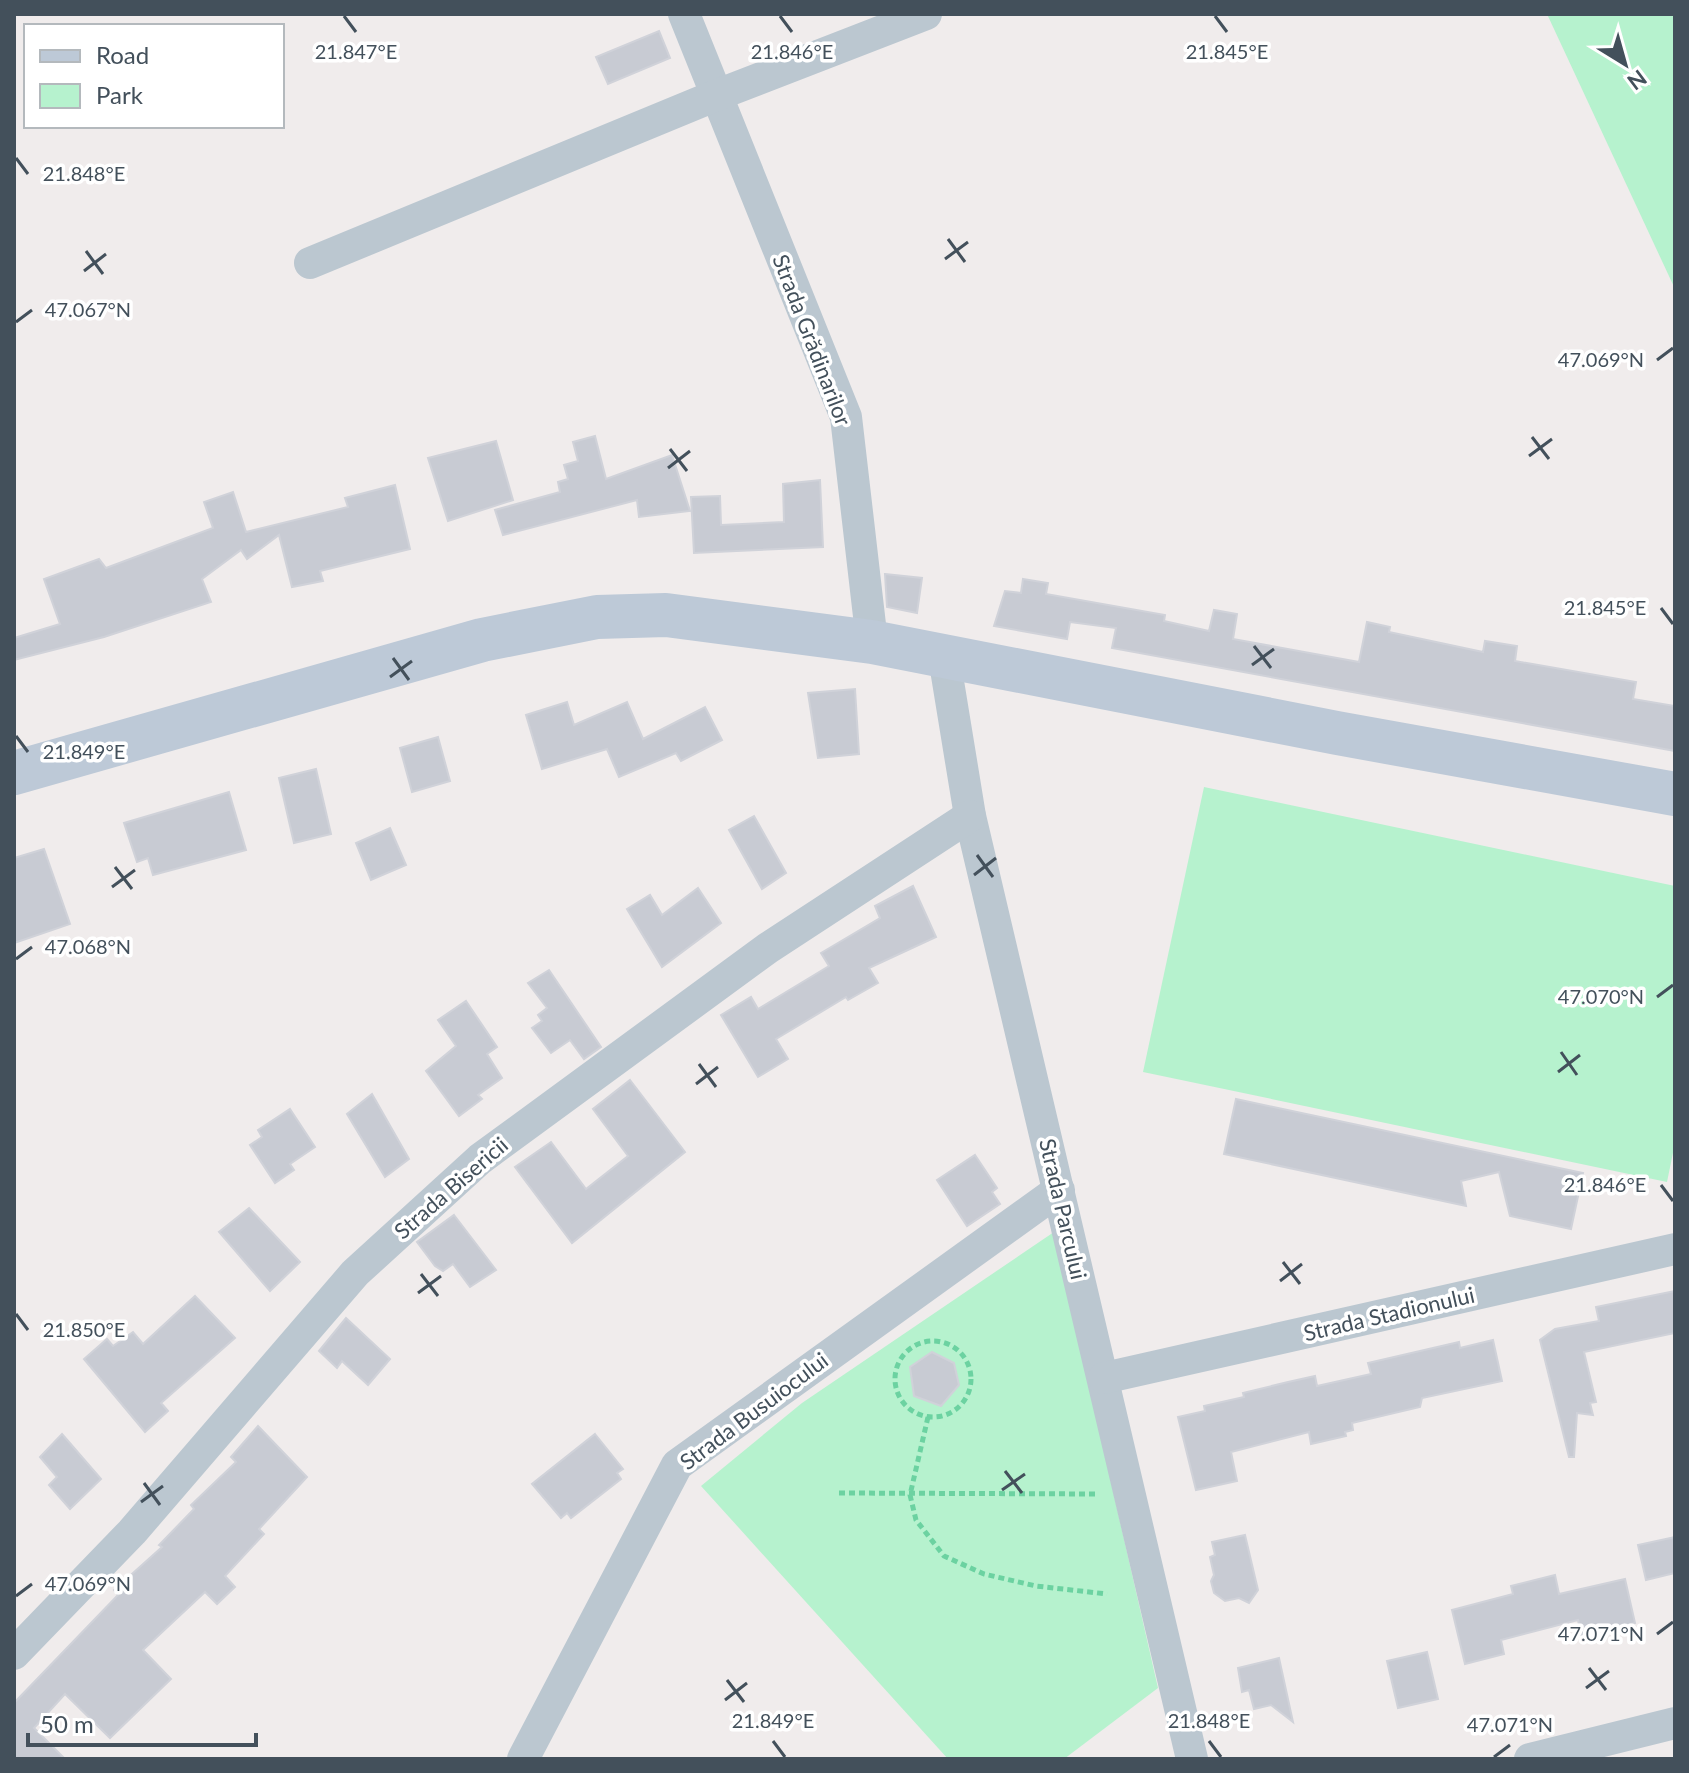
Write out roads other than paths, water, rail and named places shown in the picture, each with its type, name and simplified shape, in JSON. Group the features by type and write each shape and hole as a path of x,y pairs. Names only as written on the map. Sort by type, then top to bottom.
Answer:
{"main road":[{"path":"14,773 482,640 597,617 666,615 872,642 1675,794"}],"street":[{"name":"Strada Grădinarilor","path":"684,14 846,417 872,642"},
{"path":"310,263 717,95 926,14"},
{"name":"Strada Parcului","path":"944,657 970,816 1192,1759"},
{"name":"Strada Bisericii","path":"14,1654 132,1532 355,1273 480,1159 768,948 970,816"},
{"name":"Strada Busuiocului","path":"523,1759 677,1465 1059,1190"},
{"name":"Strada Stadionului","path":"1104,1378 1675,1249"},
{"path":"1530,1759 1675,1723"}]}
